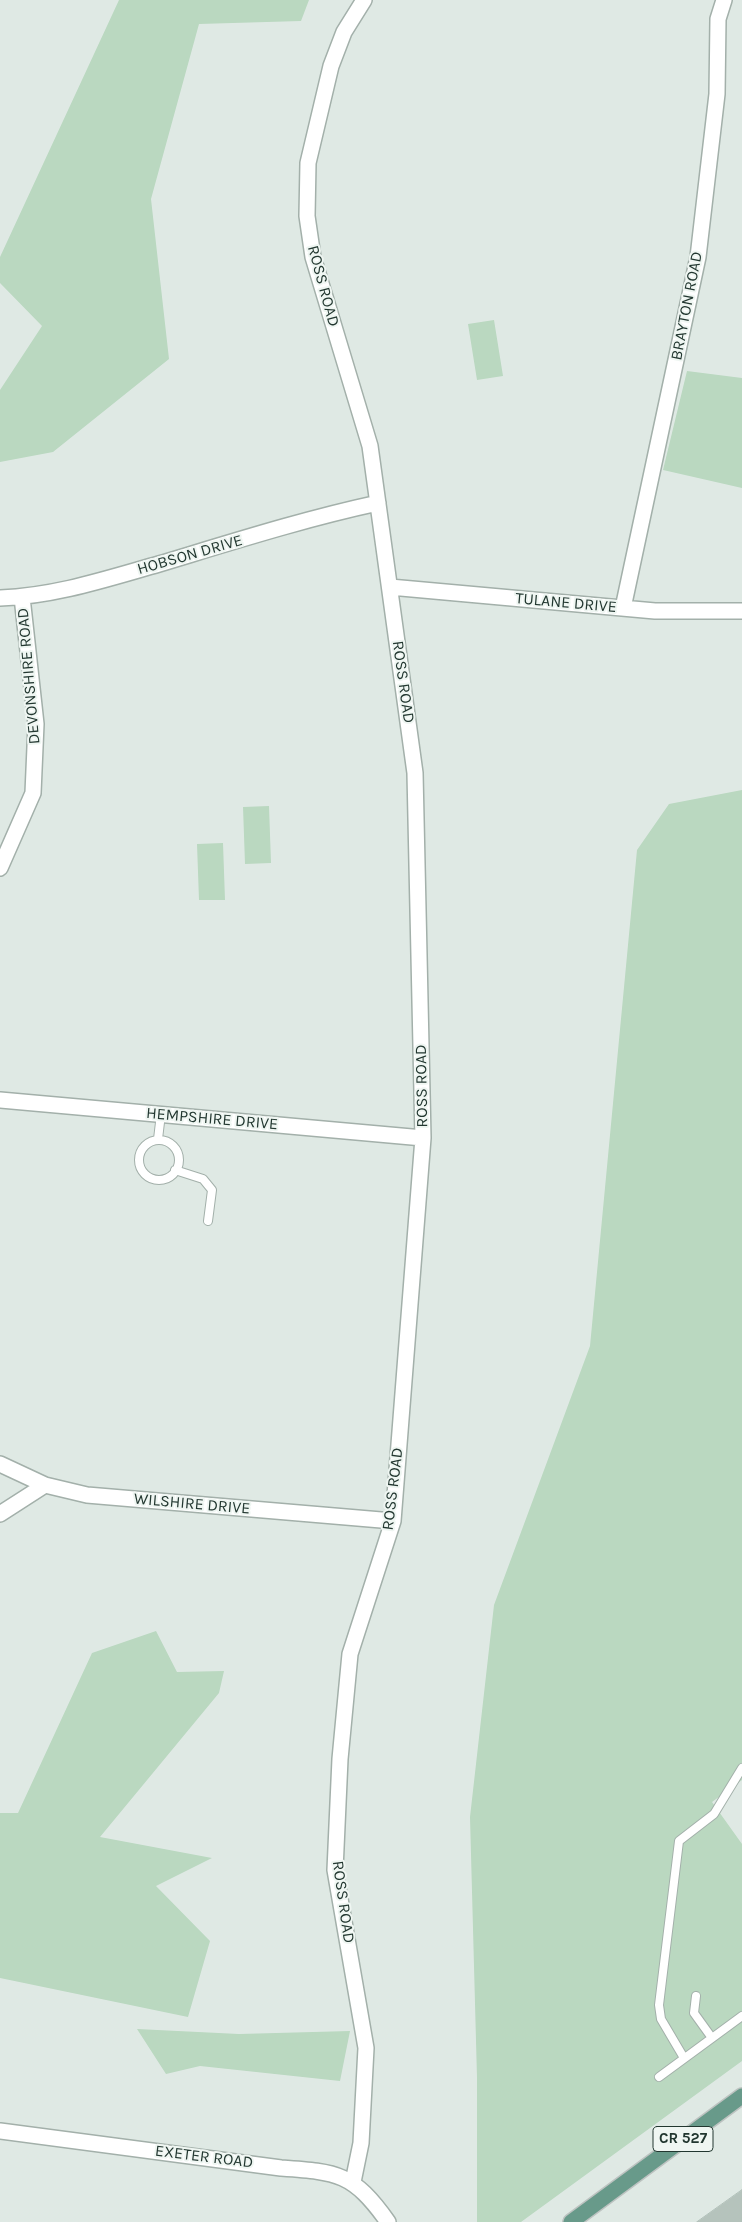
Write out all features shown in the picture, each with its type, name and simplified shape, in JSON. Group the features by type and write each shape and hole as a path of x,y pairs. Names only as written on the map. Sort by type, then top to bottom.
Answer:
{"main road":[{"name":"CR 527","path":"574,2221 742,2096"}],"street":[{"name":"ROSS ROAD","path":"353,2182 360,2151 366,2048 335,1870 340,1759 350,1654 393,1520 423,1138 415,773 370,446 313,257 307,216 308,163 321,103 331,66 344,32 364,0"},
{"name":"BRAYTON ROAD","path":"623,608 698,257 717,94 718,19 724,0"},
{"name":"HOBSON DRIVE","path":"0,598 22,597 72,589 326,514 378,504"},
{"name":"TULANE DRIVE","path":"390,587 655,611 742,611"},
{"name":"DEVONSHIRE ROAD","path":"0,868 34,793 36,724 22,597"},
{"name":"HEMPSHIRE DRIVE","path":"0,1100 423,1138"},
{"name":"WILSHIRE DRIVE","path":"0,1464 45,1484 87,1495 393,1520"},
{"path":"0,1514 45,1484"},
{"name":"EXETER ROAD","path":"0,2131 281,2168 321,2170 353,2182 388,2222"}],"lane":[{"path":"158,1139 160,1114"},
{"path":"158,1139 171,1144 175,1148 179,1160 175,1170 166,1178 160,1180 148,1176 140,1166 139,1160 143,1148 158,1139"},
{"path":"175,1170 203,1179 212,1190 208,1221"},
{"path":"684,2058 661,2019 660,2005 679,1841 714,1814 742,1768"},
{"path":"696,1996 694,2013 712,2038"},
{"path":"659,2077 742,2016"}],"green space":[{"path":"119,0 309,0 301,21 199,24 151,199 169,359 53,452 0,462 0,390 42,326 0,283 0,257"},
{"path":"494,320 503,376 477,380 468,324"},
{"path":"687,371 742,378 742,488 663,470"},
{"path":"742,790 742,1780 712,1802 742,1844 742,2061 521,2222 477,2222 477,2078 470,1817 494,1605 590,1346 637,850 669,804"},
{"path":"269,806 271,863 245,864 243,807"},
{"path":"223,843 225,900 199,900 197,844"},
{"path":"156,1631 177,1672 224,1671 219,1693 100,1837 212,1858 156,1886 210,1941 188,2017 0,1978 0,1813 18,1813 92,1653"},
{"path":"137,2029 239,2034 350,2031 340,2081 200,2066 166,2074"}],"building":[{"path":"742,2190 742,2222 697,2222"}]}
